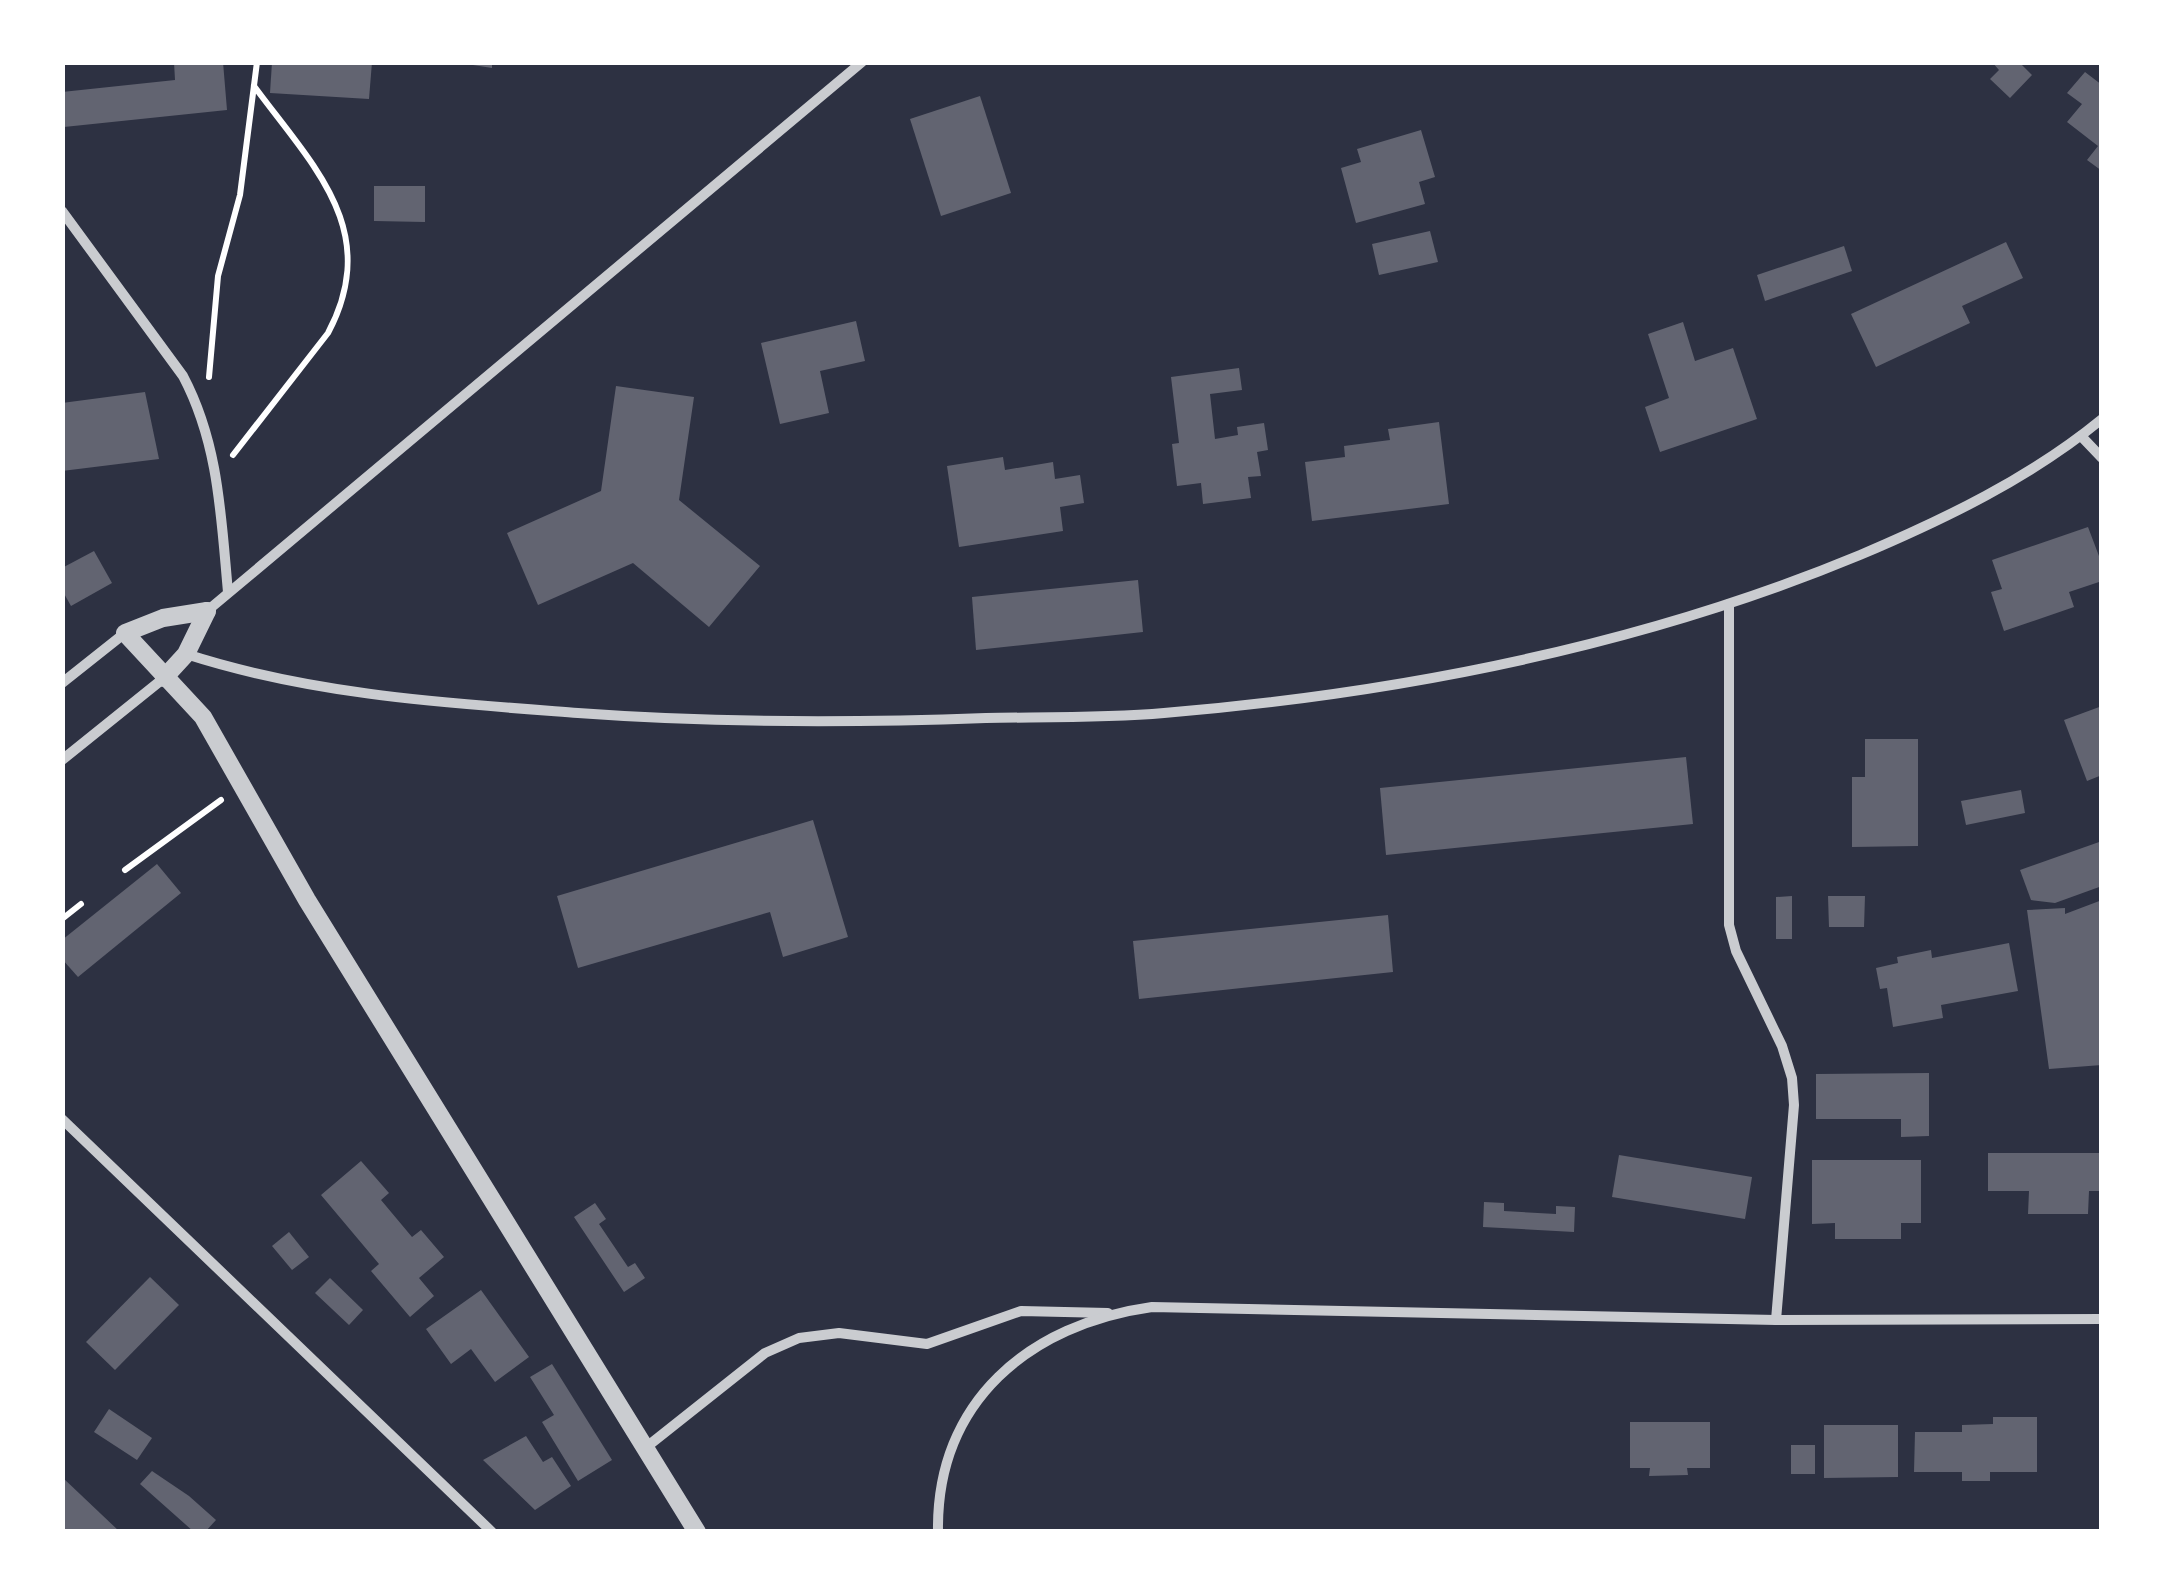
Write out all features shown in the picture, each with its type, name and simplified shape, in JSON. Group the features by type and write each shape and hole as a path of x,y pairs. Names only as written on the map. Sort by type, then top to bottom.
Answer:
{"street":[{"path":"62,760 164,678 186,654 207,611 228,592 862,62"},
{"path":"62,211 183,376 208,434 228,592"},
{"path":"186,654 318,688 467,705 646,718 832,723 1143,714 1414,680 1520,659 1730,604 1911,533 2009,484 2102,419"},
{"path":"2081,436 2102,458"},
{"path":"1730,604 1729,925 1736,951 1782,1046 1794,1105 1776,1320"},
{"path":"62,683 125,633 163,618 207,611"},
{"path":"125,633 204,717 307,900 643,1449 698,1532"},
{"path":"62,1120 492,1532"},
{"path":"643,1449 765,1353 799,1338 839,1334 927,1344 1021,1311 1109,1313 1152,1307 1776,1320 2102,1319"},
{"path":"938,1532 943,1476 953,1442 984,1388 1017,1359 1109,1313"}],"path":[{"path":"208,434 218,276 240,195 257,62"},
{"path":"216,476 328,333 340,311 349,264 335,196 254,86"},
{"path":"125,870 242,785"},
{"path":"62,919 81,904"}],"building":[{"path":"174,62 223,62 227,110 64,127 62,92 175,80"},
{"path":"272,62 372,62 369,99 270,93"},
{"path":"454,62 492,62 492,68"},
{"path":"1992,62 2019,62 2032,75 2010,98 1990,79 1999,70"},
{"path":"2085,72 2102,85 2102,171 2087,160 2098,146 2067,122 2082,104 2067,93"},
{"path":"980,96 1011,193 941,216 910,119"},
{"path":"1421,130 1435,177 1419,182 1425,204 1356,223 1341,168 1361,162 1357,149"},
{"path":"374,186 425,186 425,222 374,221"},
{"path":"1430,231 1438,262 1379,275 1372,244"},
{"path":"2006,242 2023,278 1962,306 1970,323 1876,367 1851,314"},
{"path":"1844,246 1852,271 1765,301 1757,275"},
{"path":"856,321 865,361 820,371 829,413 780,424 761,343"},
{"path":"1683,322 1695,361 1733,348 1757,419 1660,452 1645,407 1669,398 1648,334"},
{"path":"1239,368 1242,390 1210,394 1215,439 1238,435 1237,427 1264,423 1268,450 1257,452 1261,476 1248,477 1251,498 1203,504 1201,483 1177,486 1172,444 1179,443 1171,377"},
{"path":"616,386 694,397 679,500 760,566 709,627 633,563 538,605 507,533 601,491"},
{"path":"145,392 159,459 62,471 62,403"},
{"path":"1439,422 1449,504 1312,521 1305,462 1345,457 1344,446 1390,440 1388,429"},
{"path":"1003,457 1005,470 1053,462 1055,479 1080,475 1084,503 1060,507 1063,531 959,547 947,466"},
{"path":"2088,527 2102,564 2102,581 2069,592 2074,607 2004,631 1991,592 2002,589 1992,560"},
{"path":"94,551 112,583 71,606 62,590 62,568"},
{"path":"1138,580 1143,632 976,650 972,597"},
{"path":"2102,706 2102,775 2087,781 2064,720"},
{"path":"1865,739 1918,739 1918,846 1852,847 1852,777 1865,777"},
{"path":"1686,757 1693,824 1386,855 1380,788"},
{"path":"2021,790 2025,813 1966,825 1961,801"},
{"path":"813,820 848,937 783,957 770,912 578,968 557,896"},
{"path":"2102,841 2102,886 2055,903 2031,900 2020,870"},
{"path":"157,864 181,893 78,977 62,959 62,940"},
{"path":"1792,896 1792,939 1776,939 1776,897"},
{"path":"1828,896 1865,896 1864,927 1829,927"},
{"path":"2102,900 2102,1065 2049,1069 2027,910 2065,908 2065,914"},
{"path":"1388,915 1393,972 1139,999 1133,941"},
{"path":"2009,943 2018,991 1941,1005 1943,1018 1893,1027 1887,988 1880,989 1876,968 1898,963 1897,957 1931,950 1932,958"},
{"path":"1929,1073 1929,1136 1901,1137 1901,1119 1816,1119 1816,1074"},
{"path":"1988,1153 2102,1153 2102,1191 2089,1191 2088,1214 2028,1214 2029,1191 1988,1191"},
{"path":"1619,1155 1752,1177 1745,1219 1612,1197"},
{"path":"1812,1160 1921,1160 1921,1223 1901,1223 1901,1239 1835,1239 1835,1223 1812,1224"},
{"path":"361,1161 389,1193 381,1200 412,1237 421,1230 444,1257 419,1278 434,1296 410,1317 371,1271 379,1264 321,1195"},
{"path":"1484,1202 1504,1203 1504,1211 1556,1214 1556,1206 1575,1207 1574,1232 1483,1227"},
{"path":"595,1203 606,1219 599,1224 628,1267 635,1263 645,1278 624,1292 574,1217"},
{"path":"289,1232 309,1257 292,1270 272,1246"},
{"path":"150,1277 179,1305 115,1370 86,1342"},
{"path":"330,1278 363,1310 349,1325 315,1293"},
{"path":"481,1290 529,1357 495,1382 471,1349 451,1364 426,1329"},
{"path":"552,1364 612,1460 578,1481 542,1422 554,1415 530,1377"},
{"path":"109,1409 152,1438 137,1460 94,1432"},
{"path":"1993,1417 2037,1417 2037,1472 1990,1472 1990,1481 1962,1481 1962,1472 1914,1472 1915,1432 1962,1432 1962,1425 1993,1424"},
{"path":"1630,1422 1710,1422 1710,1468 1687,1468 1688,1475 1649,1476 1650,1468 1630,1468"},
{"path":"1824,1425 1898,1425 1898,1477 1824,1478"},
{"path":"526,1436 543,1462 552,1457 571,1486 535,1510 483,1460"},
{"path":"1791,1445 1815,1445 1815,1474 1791,1474"},
{"path":"152,1471 216,1520 205,1532 194,1532 140,1484"},
{"path":"62,1477 120,1532 62,1532"}]}
